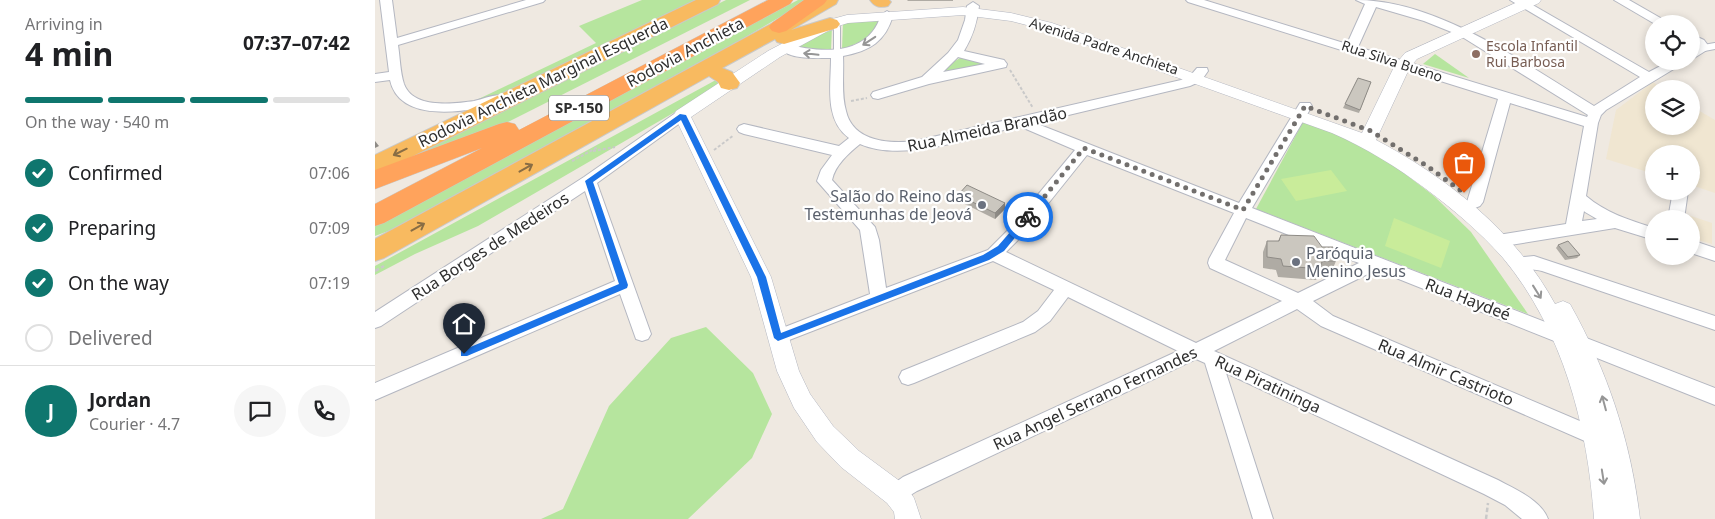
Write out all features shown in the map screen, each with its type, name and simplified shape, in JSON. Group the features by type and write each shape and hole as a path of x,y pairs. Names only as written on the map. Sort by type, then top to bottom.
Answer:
{"highway":[{"name":"Rodovia Anchieta Marginal Esquerda","path":"375,165 711,0"},
{"name":"Rodovia Anchieta","path":"375,204 765,0"},
{"name":"Rodovia Anchieta","path":"375,216 783,0"},
{"path":"779,27 817,0"},
{"name":"SP-150","path":"375,251 659,96 829,0"},
{"path":"659,96 724,78 781,40 838,23"},
{"path":"375,180 488,138 581,96"}],"street":[{"path":"392,43 539,0"},
{"name":"Rua Silva Bueno","path":"1192,0 1505,97 1593,118"},
{"path":"1620,0 1648,15"},
{"path":"1351,48 1369,1 1437,21 1463,32 1593,118"},
{"path":"1369,136 1403,65 1411,56 1525,1 1649,77"},
{"path":"786,48 806,54 837,54 861,46 873,39 885,25 883,6"},
{"name":"Avenida Padre Anchieta","path":"883,6 892,11 912,6 973,9 1047,26 1199,74 1303,110 1369,136 1442,176 1475,202 1526,263 1600,388 1606,441 1607,519"},
{"name":"Avenida Padre Anchieta","path":"838,23 883,6 973,9"},
{"path":"383,8 392,43 400,91 410,100 424,105 445,107 484,104 535,87"},
{"path":"927,80 957,53 967,34 973,9"},
{"name":"Rua Borges de Medeiros","path":"375,321 589,181 682,115 724,78 838,23"},
{"path":"957,53 1001,64"},
{"name":"Rua Almeida Brandão","path":"837,54 838,104 841,120 859,138 882,146 909,147 1039,118 1185,82 1199,74"},
{"path":"878,95 927,80 1001,64"},
{"path":"1573,228 1593,118 1601,107 1663,70"},
{"path":"375,78 396,75"},
{"path":"1475,202 1505,97"},
{"path":"430,138 445,121 445,107"},
{"path":"1243,210 1303,110"},
{"path":"682,115 761,277 778,338 794,385 825,434 850,459 895,494 905,507 908,519"},
{"name":"Rua Haydeé","path":"1021,122 1715,397"},
{"path":"744,129 842,152"},
{"name":"Avenida Padre Anchieta","path":"1369,136 1506,240"},
{"path":"859,138 842,152 826,172 823,181 867,228 871,240 879,298"},
{"path":"778,338 994,254 1017,230 1084,148"},
{"path":"589,181 642,334"},
{"path":"1579,198 1590,208 1615,222 1645,231"},
{"name":"Rua Almir Castrioto","path":"1243,210 1216,263 1299,301 1327,321 1606,441"},
{"path":"1506,240 1615,222"},
{"path":"1700,249 1715,255"},
{"name":"Rua Piratininga","path":"994,254 1491,487 1513,498 1538,519"},
{"name":"Rua Angel Serrano Fernandes","path":"895,494 910,484 1204,354 1299,301 1375,263"},
{"path":"1526,263 1715,324"},
{"path":"375,392 624,285"},
{"path":"908,377 1029,327 1044,316 1066,287"},
{"path":"1204,354 1263,519"},
{"name":"Avenida Padre Anchieta","path":"1606,441 1625,496 1627,519"}],"lane":[{"path":"837,54 838,23"}],"path":[{"path":"1001,64 1010,69 1039,118"},
{"path":"838,104 878,95"},
{"path":"703,158 744,129"}],"shaded area":[{"path":"1645,88 1645,135 1700,135 1700,111 1715,120 1715,193 1700,188 1700,145 1645,145 1645,171 1606,159 1616,110"},
{"path":"1700,219 1712,223 1712,244 1700,241"}],"green space":[{"path":"642,0 697,0 494,98 468,104 596,43 579,26"},
{"path":"726,0 750,0 480,136 380,170"},
{"path":"798,0 809,0 720,52 391,230 375,236 375,224"},
{"path":"881,18 875,30 866,38 842,49 843,23"},
{"path":"832,26 831,50 821,51 796,47"},
{"path":"1435,54 1469,78 1423,64"},
{"path":"963,56 987,64 949,71 941,70"},
{"path":"714,81 719,81 720,84 694,101 478,226 415,254 375,275 375,266"},
{"path":"1303,122 1349,139 1391,163 1434,196 1471,232 1528,314 1256,209"},
{"path":"1331,170 1347,191 1296,201 1281,179"},
{"path":"1394,218 1450,241 1441,268 1385,246"},
{"path":"706,327 753,373 772,414 752,458 688,519 541,519 563,509 609,406 671,338"}],"building":[{"path":"1358,78 1371,82 1360,110 1345,104"},
{"path":"967,185 1005,203 995,213 958,195"},
{"path":"1281,235 1314,236 1322,247 1333,247 1336,261 1324,261 1321,263 1322,269 1283,266 1281,259 1267,257 1267,241 1279,241"},
{"path":"1568,241 1580,255 1568,257 1558,245"}],"way so far":[{"path":"1028,217 1084,148 1243,210 1305,106 1371,131 1442,176 1464,193"}],"place":[{"name":"Escola Infantil Rui Barbosa","path":"1476,54"},
{"name":"Salão do Reino das Testemunhas de Jeová","path":"982,205"},
{"name":"Paróquia Menino Jesus","path":"1296,262"}],"route":[{"path":"464,354 624,285 589,181 682,115 761,277 774,318 778,338 986,258 1001,248 1028,217"}]}
